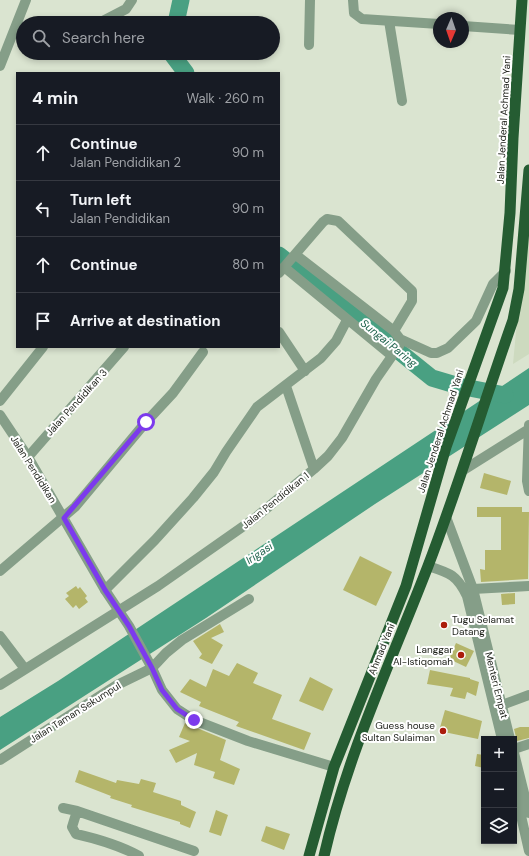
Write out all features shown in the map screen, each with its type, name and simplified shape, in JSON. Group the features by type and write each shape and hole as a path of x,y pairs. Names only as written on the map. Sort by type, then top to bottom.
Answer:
{"highway":[{"name":"Jalan Jenderal Achmad Yani","path":"309,856 334,767 406,586 446,447 500,301 506,271 522,0"},
{"name":"Ahmad Yani","path":"324,856 334,814 369,711 428,566 446,517 516,307 529,170"},
{"path":"381,651 391,657"},
{"path":"371,675 382,680"}],"street":[{"path":"20,16 26,0"},
{"path":"112,16 126,9 132,0"},
{"path":"309,45 310,0"},
{"path":"353,0 353,8 357,17 433,24"},
{"path":"389,21 402,101"},
{"path":"0,66 16,25"},
{"path":"469,26 520,30"},
{"path":"287,264 323,222 327,219 338,221 412,291 412,301 394,331 396,349"},
{"path":"287,264 347,320 396,349 437,353 448,348 476,321 493,284 506,271"},
{"path":"287,264 394,331"},
{"path":"105,590 155,540 193,498 214,472 239,432 258,407 321,358 336,341 347,320"},
{"path":"280,334 305,371"},
{"path":"0,400 42,348"},
{"name":"Jalan Pendidikan 3","path":"28,457 123,348"},
{"name":"Jalan Pendidikan 1","path":"0,685 118,612 255,518 314,468 328,456 342,438 376,379 396,349"},
{"path":"0,571 64,518 173,393 203,352"},
{"path":"286,386 314,468"},
{"name":"Jalan Pendidikan","path":"0,415 28,457 118,612 129,626 150,664 162,690 177,709 194,720 248,741 334,767"},
{"path":"529,428 527,481 529,490"},
{"path":"462,471 529,428"},
{"name":"Menteri Empat","path":"446,517 473,589 479,631"},
{"name":"Menteri Empat","path":"428,566 445,571 456,577 462,584 479,631 498,706 509,736"},
{"path":"473,589 529,586"},
{"path":"150,664 182,640 249,598"},
{"path":"0,636 25,669"},
{"name":"Jalan Taman Sekumpul","path":"0,760 150,664"},
{"path":"498,706 529,695"},
{"name":"Menteri Empat","path":"498,706 502,736"},
{"path":"517,748 529,744"},
{"path":"517,767 529,812"},
{"path":"517,794 526,821 529,852"},
{"path":"63,808 77,811 194,851"},
{"path":"77,811 72,827 76,834 117,845 139,856"}],"shaded area":[{"path":"529,193 529,354 513,364"}],"water":[{"name":"Irigasi","path":"529,368 529,405 375,504 206,618 0,750 0,717 58,681"}],"building":[{"path":"484,473 511,481 507,495 480,488"},
{"path":"477,507 522,507 522,512 529,512 528,579 481,582 480,569 485,570 485,550 501,550 501,517 477,517"},
{"path":"360,556 392,572 376,606 343,590"},
{"path":"76,586 78,589 80,587 87,596 85,598 88,602 79,609 76,605 73,608 65,599 69,596 66,593"},
{"path":"515,593 515,604 502,605 501,594"},
{"path":"220,624 224,632 211,638 223,645 212,664 199,658 202,654 193,641"},
{"name":"Langgar Al-Istiqomah","path":"456,643 474,651 466,667 449,659"},
{"path":"237,663 258,673 253,683 282,695 272,719 311,733 304,750 236,726 239,722 199,706 201,702 180,692 190,679 206,687 213,669 229,676"},
{"path":"430,670 470,678 479,682 476,696 467,692 465,699 450,696 453,688 427,684"},
{"path":"310,677 333,689 323,711 299,701"},
{"path":"445,710 482,721 478,739 439,731"},
{"path":"185,723 226,740 220,760 240,769 234,785 213,778 215,772 194,765 197,753 176,763 169,750 190,741 179,737"},
{"path":"529,727 529,738 517,741 517,736 514,729"},
{"path":"477,754 481,755 481,767 475,766"},
{"path":"79,770 116,783 117,780 139,784 141,779 156,783 153,792 181,801 181,805 196,812 190,828 180,824 180,822 131,807 132,805 110,798 111,796 75,782"},
{"path":"216,810 228,815 221,836 209,832"},
{"path":"266,826 290,834 284,850 261,841"}],"waterway":[{"name":"Sungai Paring","path":"178,16 181,0"},
{"name":"Sungai Paring","path":"176,60 185,72"},
{"name":"Sungai Paring","path":"280,256 432,378 459,386 505,395"}],"place":[{"name":"Tugu Selamat Datang","path":"444,625"},
{"name":"Langgar Al-Istiqomah","path":"461,655"},
{"name":"Guess house Sultan Sulaiman","path":"443,731"}],"route":[{"path":"146,422 75,507 64,518 118,612 129,626 162,690 177,709 194,720"}]}
